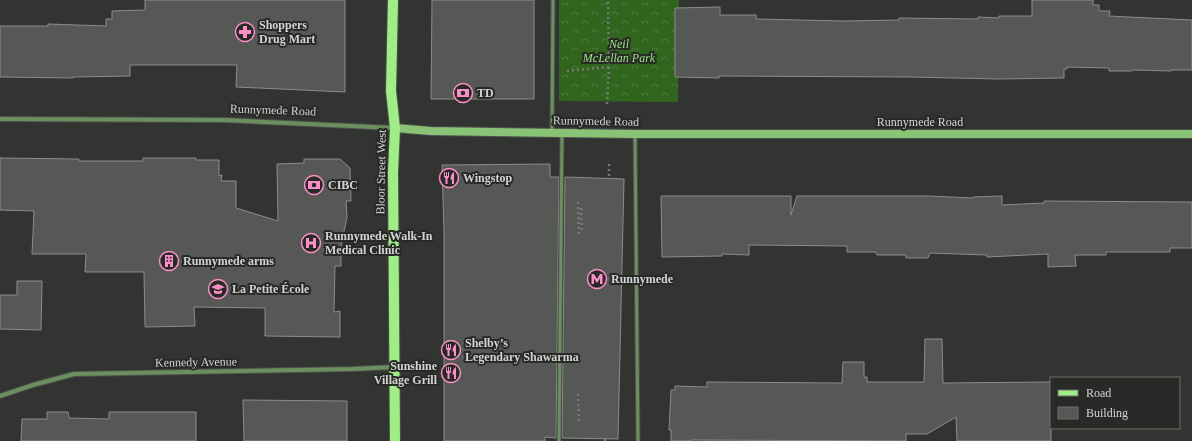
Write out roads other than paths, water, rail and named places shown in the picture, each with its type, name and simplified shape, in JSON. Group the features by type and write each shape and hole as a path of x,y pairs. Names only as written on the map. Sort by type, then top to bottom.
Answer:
{"main road":[{"name":"Bloor Street West","path":"393,0 392,91 395,128 393,172 395,441"}],"street":[{"name":"Runnymede Road","path":"0,119 224,120 431,131 635,134 1192,134"},
{"name":"Kennedy Avenue","path":"0,396 74,374 395,367"}],"lane":[{"path":"552,132 553,0"},
{"path":"559,441 562,132"},
{"path":"635,134 638,441"}],"place":[{"name":"Shoppers Drug Mart","path":"245,32"},
{"name":"TD","path":"463,93"},
{"name":"Wingstop","path":"449,178"},
{"name":"CIBC","path":"314,185"},
{"name":"Runnymede Walk-In Medical Clinic","path":"311,243"},
{"name":"Runnymede arms","path":"169,261"},
{"name":"Runnymede","path":"597,279"},
{"name":"La Petite École","path":"218,289"},
{"name":"Shelby’s Legendary Shawarma","path":"451,350"},
{"name":"Sunshine Village Grill","path":"451,373"}],"park label":[{"name":"Neil McLellan Park","path":"619,51"}]}
